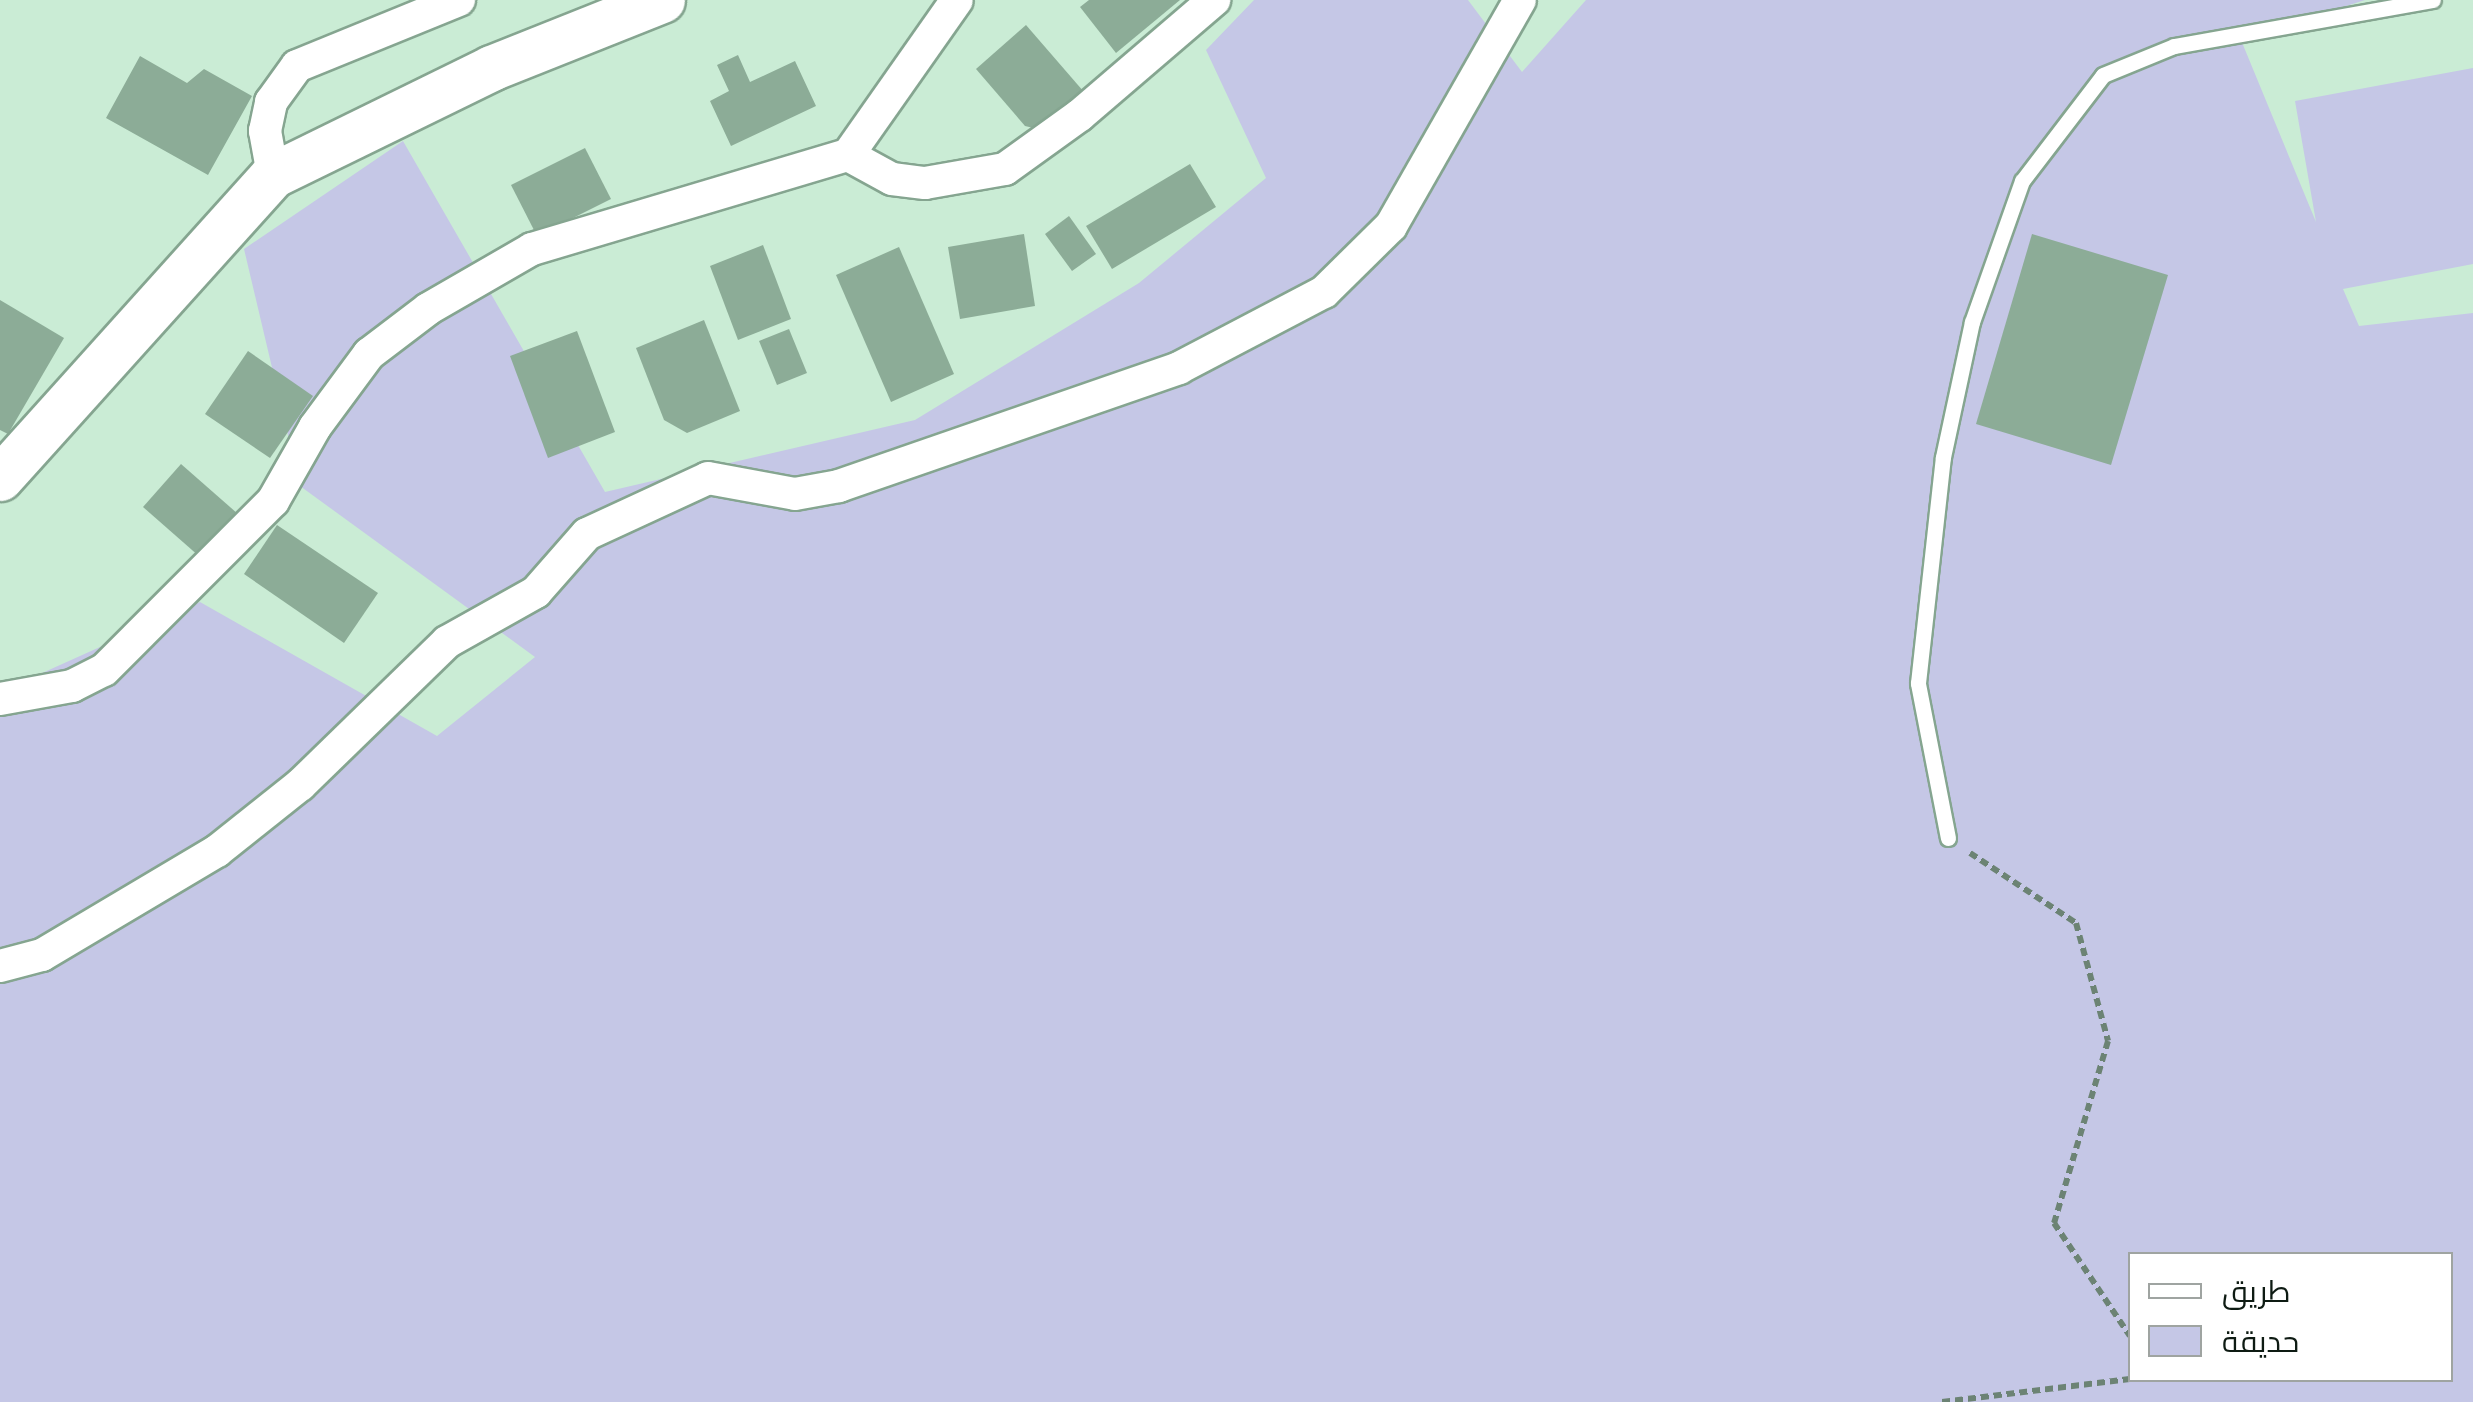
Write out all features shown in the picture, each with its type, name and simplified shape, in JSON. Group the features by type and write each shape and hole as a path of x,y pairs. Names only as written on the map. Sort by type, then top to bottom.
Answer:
{"main road":[{"path":"5,468 272,174 491,68 662,0"}],"street":[{"path":"272,174 264,130 270,102 297,66 459,0"},
{"path":"0,700 72,686 104,670 274,501 315,427 369,354 428,309 532,249 848,155 957,0"},
{"path":"848,155 892,179 925,183 1005,169 1080,115 1214,0"},
{"path":"0,966 42,955 217,852 300,785 448,642 536,592 588,534 708,478 795,494 839,486 1179,368 1324,292 1391,226 1520,0"}],"lane":[{"path":"1948,838 1918,683 1943,457 1972,322 2022,181 2103,75 2174,46 2433,0"}],"path":[{"path":"1948,838 2076,923 2108,1041 2054,1224 2128,1333"},
{"path":"1942,1402 2128,1379"}],"green space":[{"path":"1254,0 1468,0 1522,72 1586,0 2365,0 2241,40 2316,222 2295,101 2473,68 2473,264 2343,289 2359,326 2473,313 2473,1402 0,1402 0,692 200,602 437,736 535,657 300,486 244,249 403,141 605,492 915,420 1139,283 1266,178 1206,50"}],"building":[{"path":"1089,0 1180,0 1116,53 1080,7"},
{"path":"1026,25 1084,92 1042,130 1025,126 976,69"},
{"path":"738,55 750,82 795,61 816,106 731,146 710,101 729,91 717,65"},
{"path":"140,56 187,83 204,69 252,96 208,175 106,118"},
{"path":"585,148 611,199 537,236 511,185"},
{"path":"1190,164 1216,207 1112,269 1086,226"},
{"path":"1069,216 1096,254 1072,271 1045,234"},
{"path":"1024,234 1035,306 960,319 948,247"},
{"path":"2032,234 2168,275 2111,465 1976,424"},
{"path":"763,245 791,319 738,340 710,266"},
{"path":"899,247 954,374 891,402 836,275"},
{"path":"0,300 64,338 8,434 0,430"},
{"path":"704,320 740,411 687,433 664,420 636,348"},
{"path":"789,329 807,373 777,385 759,341"},
{"path":"577,331 615,432 548,458 510,356"},
{"path":"248,351 313,396 270,458 205,414"},
{"path":"181,464 238,514 200,557 143,507"},
{"path":"277,525 378,593 344,643 244,574"}]}
